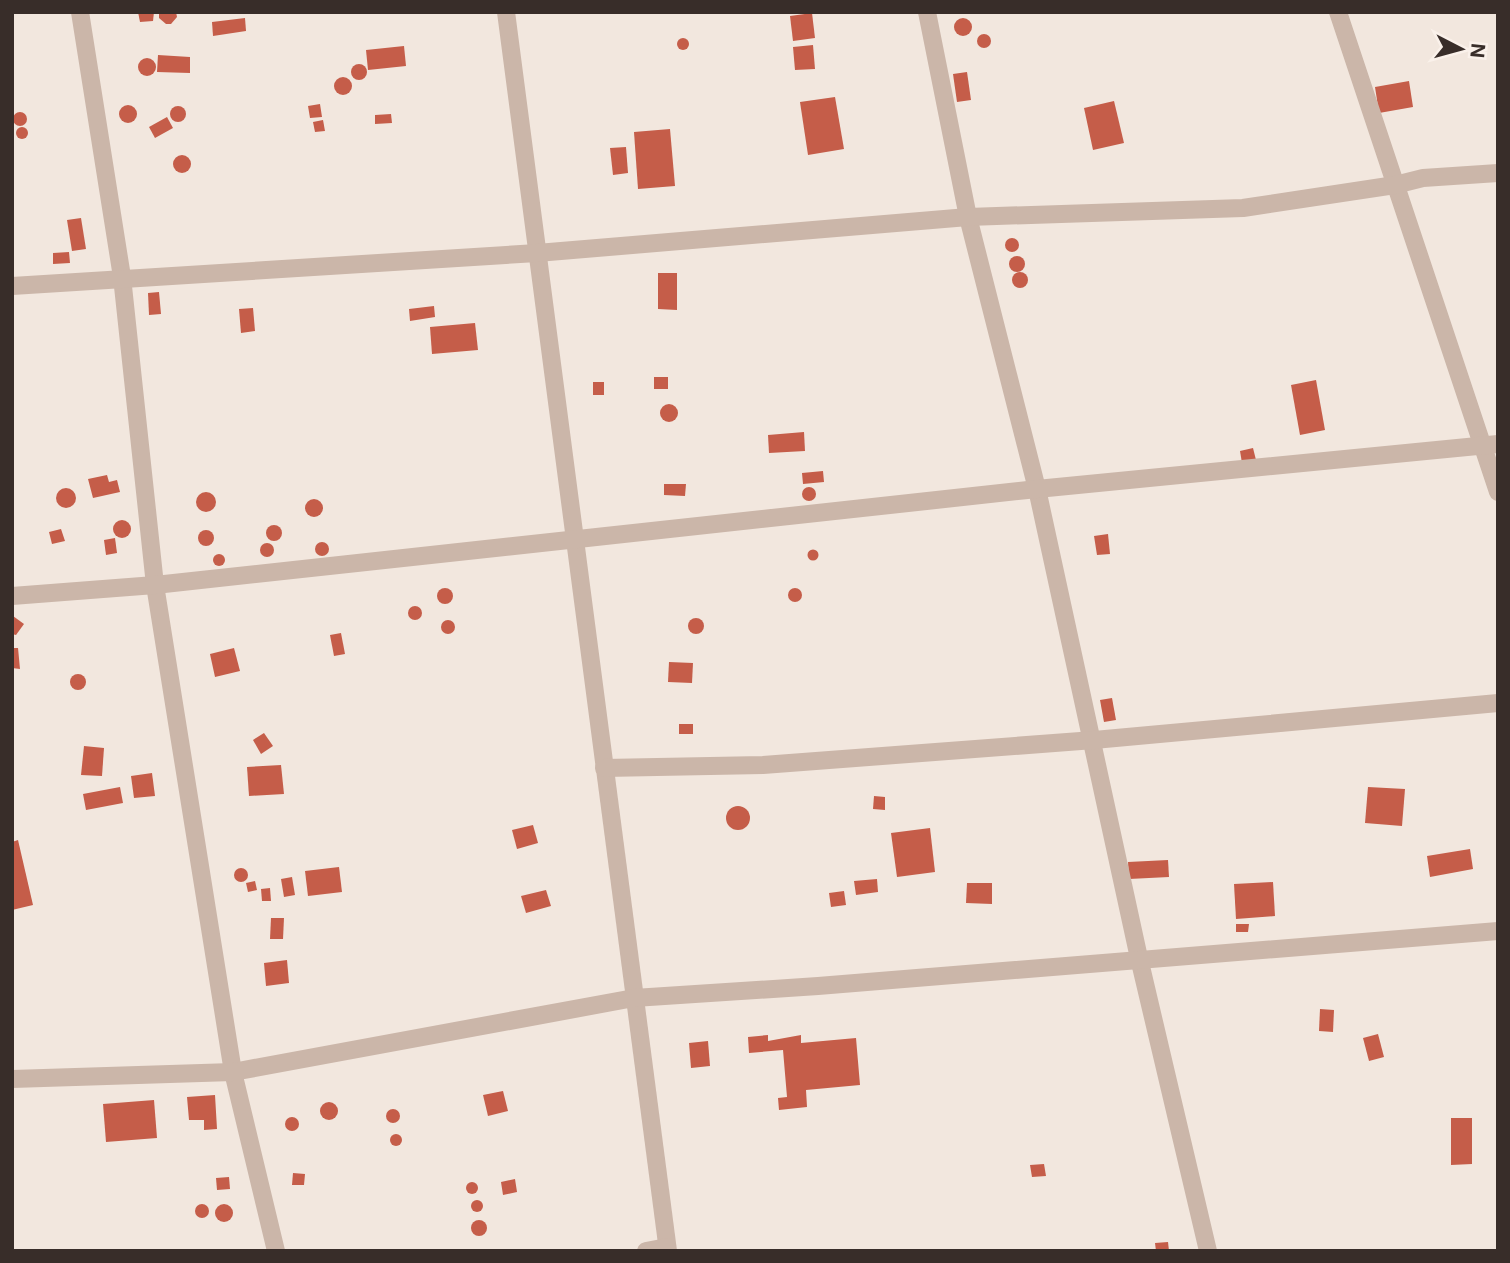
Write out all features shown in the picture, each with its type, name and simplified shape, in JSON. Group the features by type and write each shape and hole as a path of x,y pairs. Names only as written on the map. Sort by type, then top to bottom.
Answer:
{"street":[{"path":"80,12 122,277 155,585 233,1072 276,1251"},
{"path":"506,12 667,1249 646,1251"},
{"path":"927,12 968,217 1037,489 1094,740 1139,958 1208,1251"},
{"path":"1338,12 1395,185 1490,445 1498,492"},
{"path":"12,286 537,253 968,217 1243,208 1395,185 1423,178 1498,173"},
{"path":"12,596 155,585 1037,489 1490,445"},
{"path":"604,768 763,765 1094,740 1498,703"},
{"path":"12,1079 233,1072 634,998 818,986 1498,931"}],"building":[{"path":"138,12 154,12 153,21 140,22"},
{"path":"159,12 176,12 177,17 171,24 166,24 159,18"},
{"path":"812,13 815,38 793,41 790,16"},
{"path":"245,18 246,31 213,36 212,22"},
{"path":"963,18 969,21 972,27 969,33 963,36 957,33 954,27 957,21"},
{"path":"981,34 987,34 991,41 987,48 981,48 977,44 977,38"},
{"path":"678,39 688,39 688,49 678,49"},
{"path":"813,45 815,69 795,70 793,47"},
{"path":"404,46 406,66 368,70 366,50"},
{"path":"158,55 190,57 190,73 157,72"},
{"path":"147,58 153,61 156,67 153,73 147,76 141,73 138,67 141,61"},
{"path":"356,64 362,64 367,72 365,78 356,80 351,75 351,69"},
{"path":"967,72 971,100 957,102 953,74"},
{"path":"343,77 349,80 352,86 349,92 343,95 337,92 334,86 337,80"},
{"path":"1409,81 1413,107 1379,113 1375,87"},
{"path":"835,97 844,149 808,155 800,102"},
{"path":"1114,101 1124,143 1093,150 1084,108"},
{"path":"320,104 322,117 310,118 308,106"},
{"path":"124,105 132,105 137,114 135,121 124,123 119,118 119,110"},
{"path":"178,106 184,108 184,120 178,122 172,120 170,114 172,108"},
{"path":"20,112 25,114 25,124 20,126 15,124 13,119 15,114"},
{"path":"391,114 392,123 375,124 375,115"},
{"path":"167,117 173,128 155,138 149,127"},
{"path":"323,120 325,131 315,132 313,122"},
{"path":"22,127 28,133 22,139 16,133"},
{"path":"670,129 675,186 638,189 634,132"},
{"path":"626,147 628,173 613,175 610,148"},
{"path":"182,155 188,158 191,164 188,170 182,173 176,170 173,164 176,158"},
{"path":"81,218 86,249 72,251 67,220"},
{"path":"1012,238 1017,240 1017,250 1012,252 1007,250 1005,245 1007,240"},
{"path":"69,252 70,263 53,264 53,253"},
{"path":"1017,256 1023,258 1023,270 1017,272 1011,270 1009,264 1011,258"},
{"path":"1020,272 1026,274 1026,286 1020,288 1014,286 1012,280 1014,274"},
{"path":"658,273 677,273 677,310 658,309"},
{"path":"159,292 161,314 149,315 148,293"},
{"path":"434,306 435,317 410,321 409,309"},
{"path":"253,308 255,331 241,333 239,309"},
{"path":"475,323 478,350 432,354 430,327"},
{"path":"654,377 668,377 668,389 654,389"},
{"path":"1316,380 1325,430 1300,435 1291,385"},
{"path":"593,382 604,382 604,395 593,395"},
{"path":"669,404 677,409 678,413 673,421 669,422 661,417 660,413 665,405"},
{"path":"804,432 805,451 769,453 768,435"},
{"path":"1253,448 1256,460 1242,463 1240,451"},
{"path":"823,471 824,482 803,484 802,473"},
{"path":"107,475 109,482 117,480 120,492 93,498 88,479"},
{"path":"664,484 686,484 685,496 664,495"},
{"path":"806,487 812,487 816,494 812,501 806,501 802,497 802,491"},
{"path":"66,488 73,491 76,498 73,505 66,508 59,505 56,498 59,491"},
{"path":"206,492 213,495 216,502 213,509 206,512 199,509 196,502 199,495"},
{"path":"314,499 320,502 323,508 320,514 314,517 308,514 305,508 308,502"},
{"path":"122,520 128,523 131,529 128,535 122,538 116,535 113,529 116,523"},
{"path":"271,525 277,525 282,533 280,539 271,541 266,536 266,530"},
{"path":"61,529 65,541 52,544 49,532"},
{"path":"206,530 214,538 206,546 198,538"},
{"path":"1108,534 1110,554 1097,555 1094,536"},
{"path":"115,538 117,553 106,555 104,540"},
{"path":"322,542 327,544 327,554 322,556 317,554 315,549 317,544"},
{"path":"267,543 272,545 272,555 267,557 262,555 260,550 262,545"},
{"path":"813,550 817,551 817,559 813,560 809,559 808,555 809,551"},
{"path":"219,554 225,560 219,566 213,560"},
{"path":"442,588 448,588 453,596 451,602 442,604 437,599 437,593"},
{"path":"792,588 798,588 802,595 798,602 792,602 788,598 788,592"},
{"path":"412,606 418,606 422,613 418,620 412,620 408,616 408,610"},
{"path":"13,616 24,624 16,635 12,634"},
{"path":"696,618 702,620 702,632 696,634 690,632 688,626 690,620"},
{"path":"448,620 453,622 453,632 448,634 443,632 441,627 443,622"},
{"path":"341,633 345,654 334,656 330,635"},
{"path":"12,648 18,648 20,669 12,668"},
{"path":"234,648 240,671 215,677 210,654"},
{"path":"669,662 693,663 692,683 668,682"},
{"path":"75,674 81,674 86,682 84,688 75,690 70,685 70,679"},
{"path":"1112,698 1116,720 1104,722 1100,700"},
{"path":"679,724 693,724 693,734 679,734"},
{"path":"264,733 273,746 261,754 253,740"},
{"path":"84,746 104,748 102,776 81,775"},
{"path":"281,765 284,794 249,796 247,767"},
{"path":"152,773 155,796 134,798 131,776"},
{"path":"120,787 123,803 86,810 83,794"},
{"path":"1368,787 1405,789 1402,826 1365,823"},
{"path":"874,796 885,797 885,810 873,809"},
{"path":"738,806 747,809 750,818 747,827 738,830 729,827 726,818 729,809"},
{"path":"533,825 538,843 517,849 512,830"},
{"path":"930,828 935,872 897,877 891,833"},
{"path":"18,840 33,905 12,910 12,842"},
{"path":"1470,849 1473,869 1430,877 1427,856"},
{"path":"1168,860 1169,877 1129,879 1128,862"},
{"path":"339,867 342,892 308,896 305,871"},
{"path":"241,868 246,870 246,880 241,882 236,880 234,875 236,870"},
{"path":"292,877 295,895 284,897 281,879"},
{"path":"877,879 878,892 856,895 854,881"},
{"path":"255,881 257,890 248,892 246,883"},
{"path":"1273,882 1275,916 1236,919 1234,884"},
{"path":"967,883 992,883 992,904 966,903"},
{"path":"270,888 271,901 262,901 261,889"},
{"path":"546,890 551,906 526,913 521,896"},
{"path":"844,891 846,905 831,907 829,893"},
{"path":"271,918 284,918 283,939 270,939"},
{"path":"1236,924 1249,924 1248,932 1236,932"},
{"path":"287,960 289,983 266,986 264,963"},
{"path":"1320,1009 1334,1010 1333,1032 1319,1031"},
{"path":"1378,1034 1384,1057 1369,1061 1363,1038"},
{"path":"768,1035 768,1041 801,1035 801,1043 856,1038 860,1085 806,1090 807,1107 779,1110 778,1098 787,1097 783,1050 749,1053 748,1037"},
{"path":"708,1041 710,1066 691,1068 689,1043"},
{"path":"503,1091 508,1111 488,1116 483,1095"},
{"path":"215,1095 217,1129 204,1130 204,1120 189,1120 187,1097"},
{"path":"154,1100 157,1138 106,1142 103,1104"},
{"path":"329,1102 335,1105 338,1111 335,1117 329,1120 323,1117 320,1111 323,1105"},
{"path":"390,1109 396,1109 400,1116 396,1123 390,1123 386,1119 386,1113"},
{"path":"292,1117 297,1119 297,1129 292,1131 287,1129 285,1124 287,1119"},
{"path":"1451,1118 1472,1118 1472,1164 1451,1165"},
{"path":"396,1134 402,1140 396,1146 390,1140"},
{"path":"1044,1164 1046,1176 1032,1177 1030,1165"},
{"path":"293,1173 305,1174 304,1185 292,1185"},
{"path":"229,1177 230,1189 217,1190 216,1178"},
{"path":"515,1179 517,1192 503,1195 501,1182"},
{"path":"472,1182 478,1188 472,1194 466,1188"},
{"path":"477,1200 483,1206 477,1212 471,1206"},
{"path":"199,1204 205,1204 209,1211 205,1218 199,1218 195,1214 195,1208"},
{"path":"224,1204 232,1209 233,1213 228,1221 224,1222 216,1217 215,1213 220,1205"},
{"path":"479,1220 485,1222 485,1234 479,1236 473,1234 471,1228 473,1222"},
{"path":"1168,1242 1169,1251 1156,1251 1155,1243"}]}
